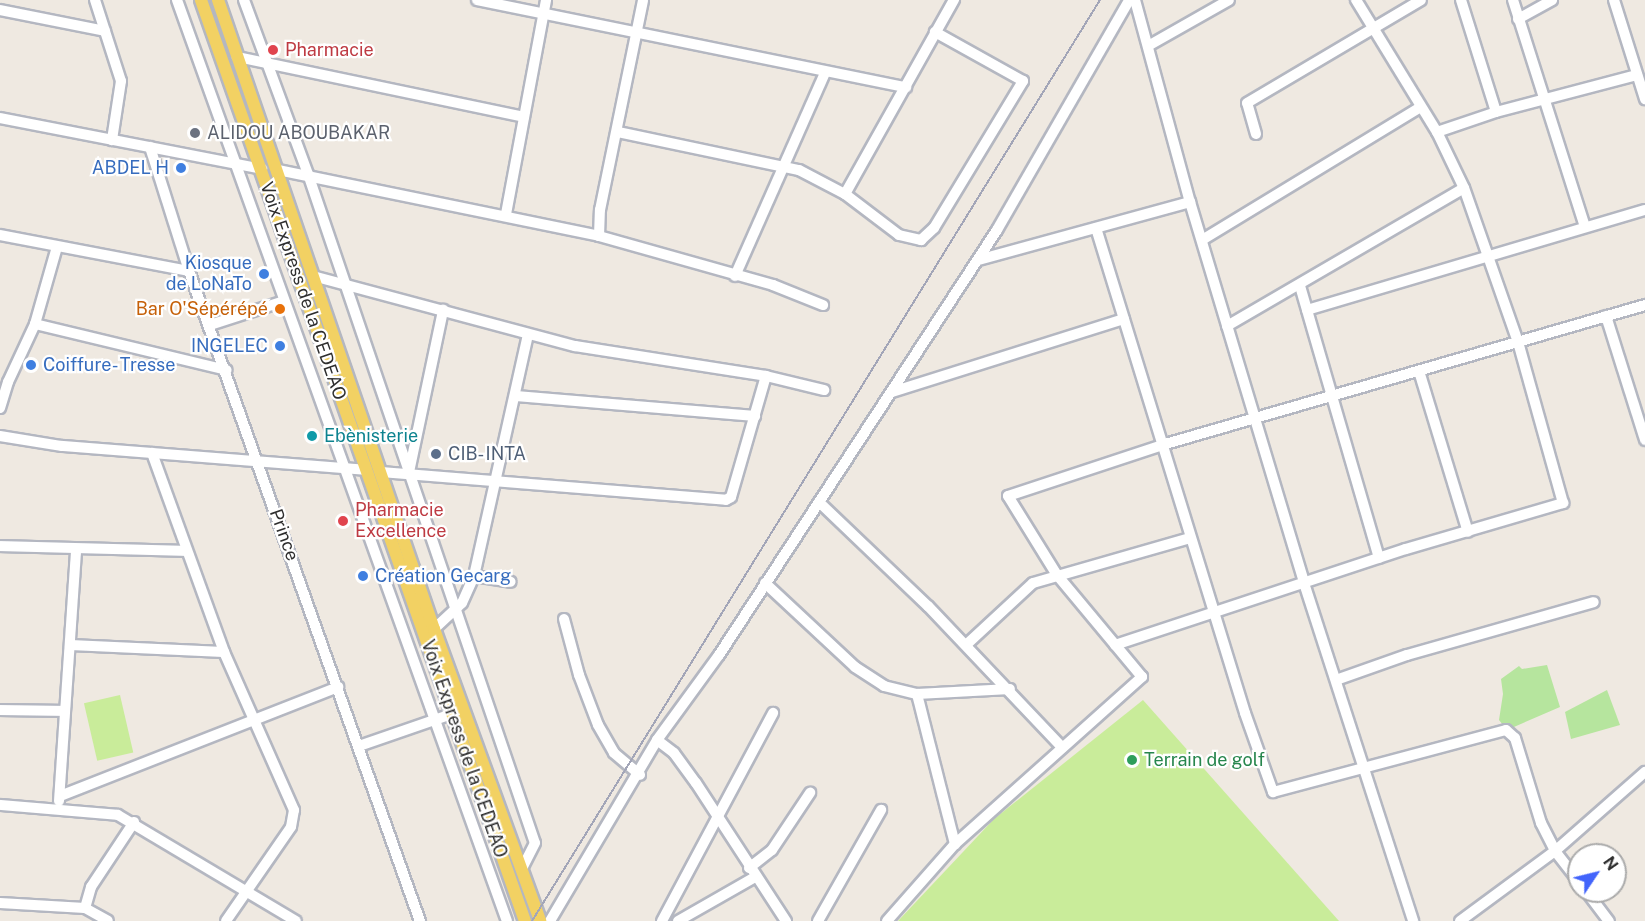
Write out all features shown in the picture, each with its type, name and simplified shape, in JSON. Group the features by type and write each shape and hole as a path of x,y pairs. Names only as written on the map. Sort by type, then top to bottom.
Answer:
{"main road":[{"name":"Voix Express de la CEDEAO","path":"201,0 522,920"},
{"path":"218,0 434,629 540,921"}],"street":[{"path":"95,0 121,81 112,140"},
{"path":"177,0 437,719 507,921"},
{"path":"244,0 308,174 535,843 522,868"},
{"path":"477,0 825,73 906,87"},
{"path":"506,214 546,0"},
{"path":"599,236 600,210 618,132 643,0"},
{"path":"845,194 954,0"},
{"path":"550,921 559,916 657,740 765,583 978,260 1129,0"},
{"path":"1135,0 1190,202 1254,419 1304,583 1413,921"},
{"path":"1148,46 1229,0"},
{"path":"1115,645 1214,610 1563,503 1518,342 1490,255 1464,188 1437,132 1419,108 1356,0"},
{"path":"1256,134 1247,103 1421,0"},
{"path":"1461,0 1496,112"},
{"path":"1513,0 1585,227"},
{"path":"1518,19 1552,0"},
{"path":"1614,0 1645,99"},
{"path":"0,10 105,31"},
{"path":"618,132 783,165 845,194 906,238 929,236 1023,81 935,32"},
{"path":"237,57 524,117"},
{"path":"735,276 825,73"},
{"path":"1437,132 1496,112 1637,75"},
{"path":"1202,240 1419,108"},
{"path":"0,118 262,170"},
{"name":"Prince","path":"150,147 189,271 227,370 420,921"},
{"path":"278,170 506,214 599,236 773,285 823,305"},
{"path":"1227,326 1300,286 1464,188"},
{"path":"978,260 1190,202"},
{"path":"1307,310 1645,210"},
{"path":"1096,228 1190,538 1273,792 1506,730 1515,738 1536,810 1555,851 1567,866"},
{"path":"0,235 189,271"},
{"path":"0,408 35,324 57,247"},
{"path":"313,276 528,335 608,353 766,376 824,390"},
{"path":"1300,286 1379,558"},
{"path":"210,326 284,301"},
{"path":"887,921 955,844 1142,677 1057,574 1008,496 1162,445 1645,305"},
{"path":"409,473 443,310"},
{"path":"1606,316 1645,440"},
{"path":"892,392 1124,319"},
{"path":"35,324 227,370"},
{"path":"434,629 455,610 470,592 497,481 528,335"},
{"path":"1419,371 1468,531"},
{"path":"381,472 726,500 731,497 766,376"},
{"path":"516,396 755,416"},
{"path":"0,436 152,453 366,470"},
{"path":"152,453 185,551 224,652 294,810 294,820 226,921"},
{"path":"819,502 1010,689 1062,747"},
{"path":"966,645 1016,596 1034,583 1057,574 1113,562 1190,538"},
{"path":"0,546 76,550 185,551"},
{"path":"58,810 76,550"},
{"path":"474,576 511,582"},
{"path":"765,583 868,678 884,686 916,693 1010,689"},
{"path":"1336,680 1594,602"},
{"path":"564,619 579,675 598,725 614,753 639,775"},
{"path":"70,645 224,652"},
{"path":"60,796 192,741 255,720 338,687"},
{"path":"916,693 955,844"},
{"path":"0,710 65,711"},
{"path":"662,921 720,819 773,713"},
{"path":"359,746 452,714"},
{"path":"657,740 674,753 786,921"},
{"path":"1460,921 1555,851 1645,772"},
{"path":"678,921 752,872 772,850 810,792"},
{"path":"0,805 104,812 134,822 296,921"},
{"path":"818,921 881,810"},
{"path":"85,908 91,887 134,822"},
{"path":"0,903 85,908 108,921"},
{"path":"1595,903 1608,920"}],"green space":[{"path":"1547,665 1560,707 1507,730 1499,720 1503,694 1501,679 1519,666 1522,669"},
{"path":"1607,690 1620,725 1571,739 1565,712"},
{"path":"120,695 133,752 97,761 84,703"},
{"name":"Terrain de golf","path":"1143,700 1339,921 898,921 994,819"}],"railway":[{"path":"532,921 1100,0"}],"place":[{"name":"Pharmacie","path":"273,50"},
{"name":"ALIDOU ABOUBAKAR","path":"195,133"},
{"name":"ABDEL H","path":"181,168"},
{"name":"Kiosque de LoNaTo","path":"264,274"},
{"name":"Bar O'Sépérépé","path":"280,309"},
{"name":"INGELEC","path":"280,346"},
{"name":"Coiffure- Tresse","path":"31,365"},
{"name":"Ebènisterie","path":"312,436"},
{"name":"CIB- INTA","path":"436,454"},
{"name":"Pharmacie Excellence","path":"343,521"},
{"name":"Création Gecarg","path":"363,576"},
{"name":"Terrain de golf","path":"1132,760"}]}
